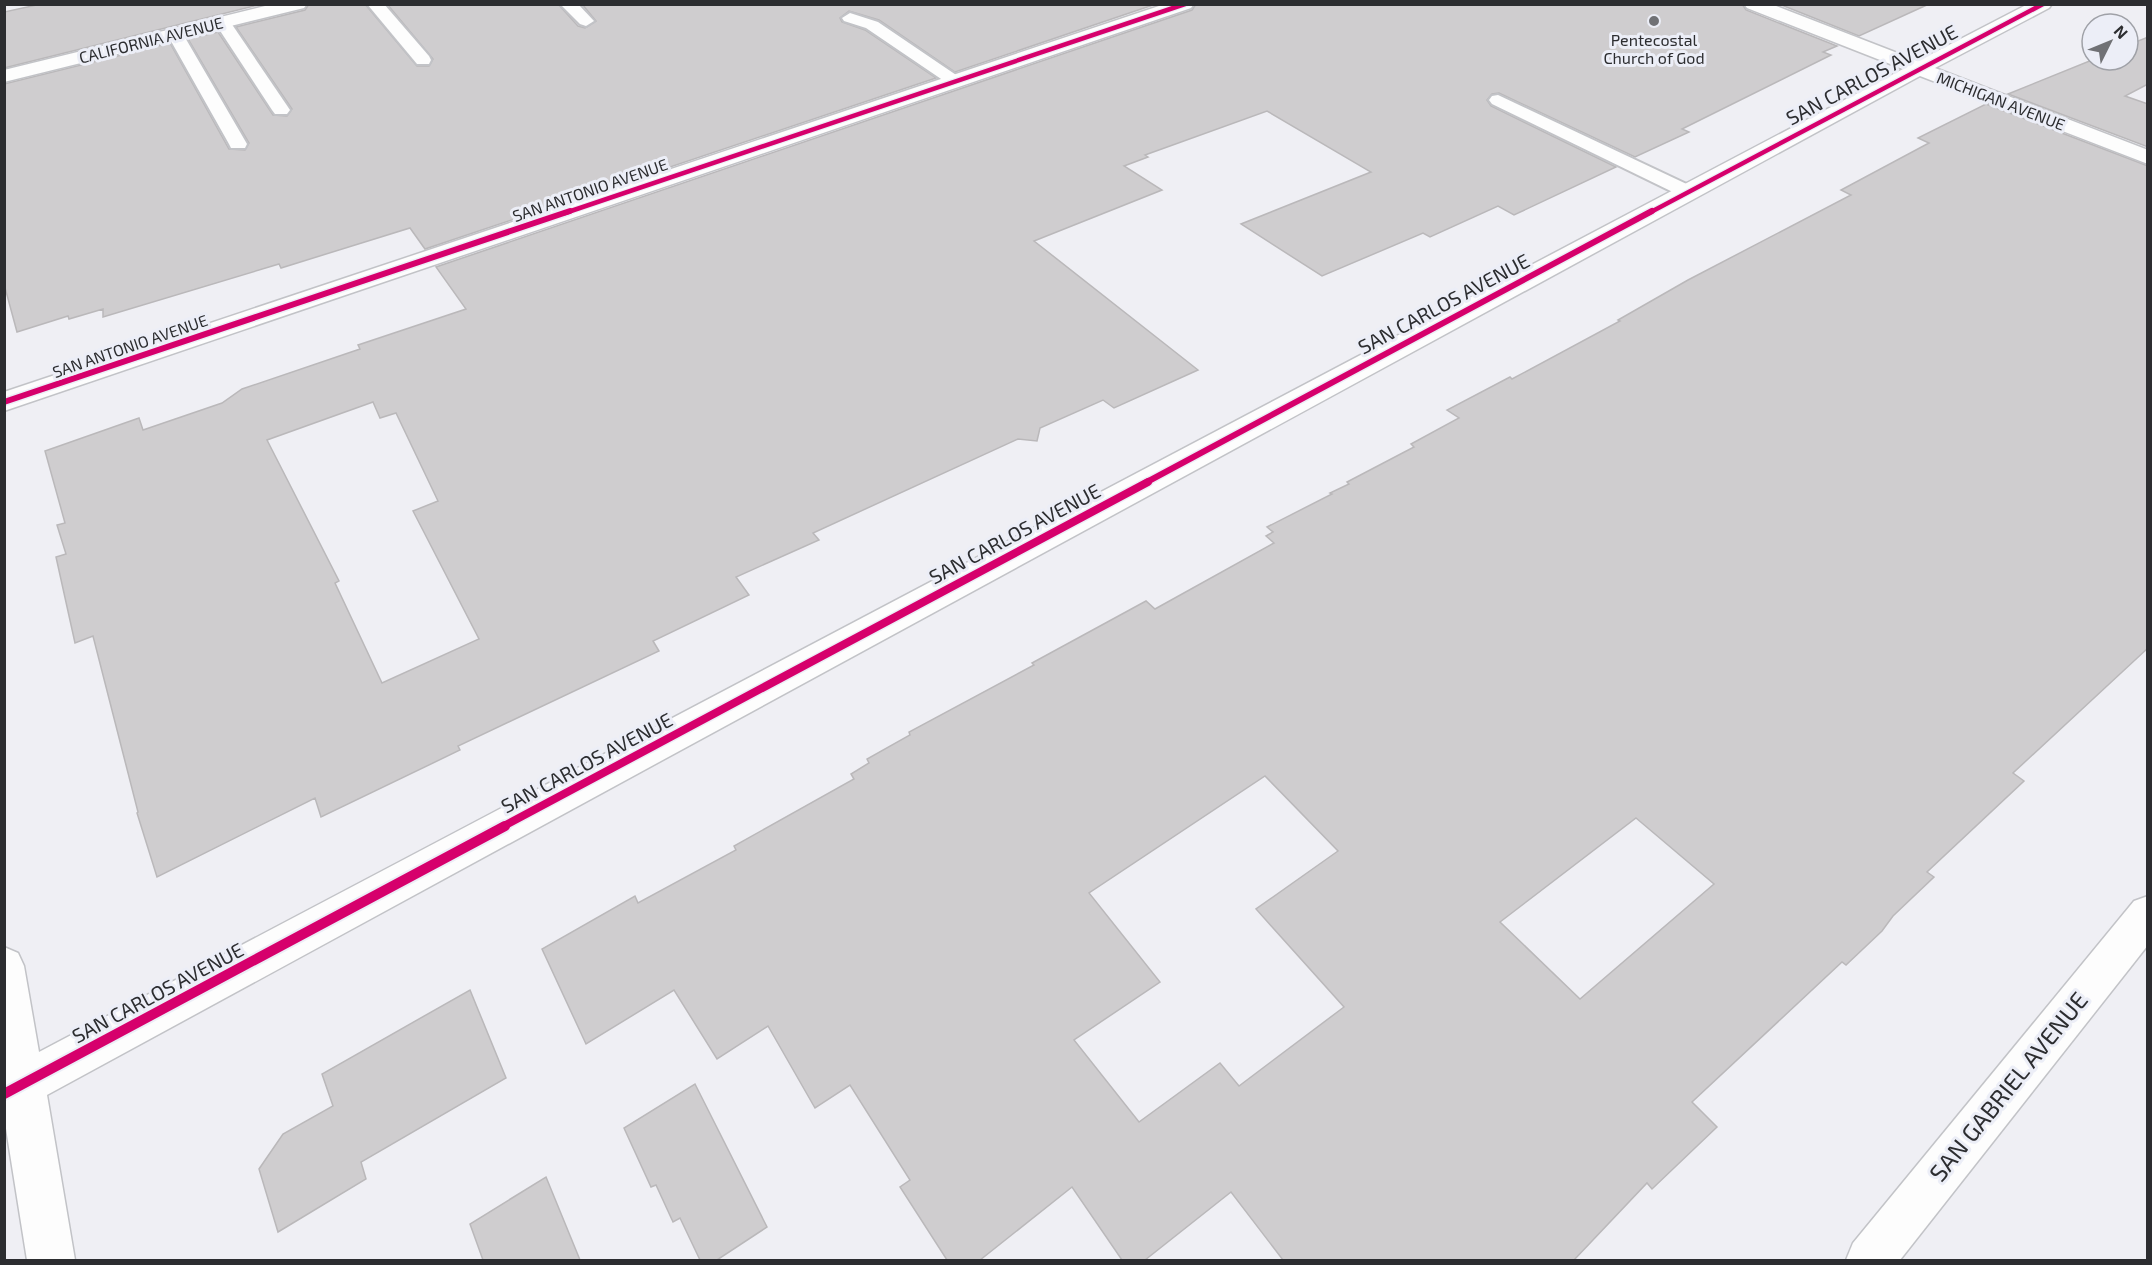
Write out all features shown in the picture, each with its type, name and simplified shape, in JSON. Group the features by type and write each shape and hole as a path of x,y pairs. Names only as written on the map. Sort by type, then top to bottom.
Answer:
{"street":[{"name":"CALIFORNIA AVENUE","path":"4,76 298,4"},
{"name":"SAN ANTONIO AVENUE","path":"4,402 1185,4"},
{"name":"MICHIGAN AVENUE","path":"1753,4 2148,158"},
{"name":"SAN CARLOS AVENUE","path":"13,1089 2033,6"},
{"name":"SAN GABRIEL AVENUE","path":"1870,1260 2148,914"},
{"path":"4,966 13,1089 51,1260"}],"lane":[{"path":"375,4 423,60"},
{"path":"568,4 586,21"},
{"path":"850,18 872,25 956,81"},
{"path":"224,23 281,110"},
{"path":"175,34 238,144"},
{"path":"1498,99 1688,192"}],"building":[{"path":"41,4 262,4 4,68 4,12"},
{"path":"309,4 365,4 417,66 429,66 433,59 387,4 558,4 578,26 585,28 596,21 582,4 1156,4 955,72 879,20 849,11 840,18 842,22 865,30 936,78 425,249 410,228 281,268 279,264 103,317 103,309 69,319 68,316 17,332 4,284 4,84 170,43 229,149 245,150 249,143 188,39 218,32 273,115 287,116 292,109 236,27 305,10"},
{"path":"1196,4 1742,4 1746,10 1837,46 1823,52 1831,55 1682,129 1689,132 1635,157 1499,93 1492,94 1487,100 1491,106 1616,167 1514,215 1498,206 1430,237 1423,233 1322,276 1241,224 1371,172 1267,111 1145,155 1148,157 1124,166 1162,190 1034,241 1198,370 1114,408 1103,400 1040,428 1037,441 1018,439 813,533 819,540 736,577 749,595 653,641 659,651 458,746 460,750 321,817 315,798 157,877 137,813 93,636 75,643 56,557 66,554 57,525 65,523 45,451 139,418 143,430 222,403 242,389 360,349 358,345 466,309 436,267 1192,10","holes":["373,402 380,418 396,413 438,501 413,511 479,639 382,683 335,583 339,581 267,440"]},
{"path":"1779,4 1929,4 1859,36"},
{"path":"2148,37 2148,84 2125,96 2148,104 2148,147 2008,94 2080,65 2080,72 2140,72 2140,40"},
{"path":"1986,104 2148,166 2148,648 2013,773 2024,781 1927,872 1934,877 1893,916 1882,931 1846,965 1842,962 1692,1102 1717,1127 1652,1189 1647,1183 1574,1260 1283,1260 1231,1192 1145,1260 1122,1260 1072,1187 980,1260 947,1260 900,1187 910,1180 850,1085 815,1108 768,1026 717,1059 674,990 586,1044 542,949 635,896 638,903 736,850 734,846 854,779 851,774 869,763 867,759 910,735 909,732 1034,665 1032,663 1146,601 1155,609 1274,543 1266,536 1273,532 1267,527 1332,494 1330,493 1349,484 1347,482 1414,447 1411,444 1459,418 1447,410 1510,377 1512,379 1620,321 1618,320 1688,280 1851,195 1841,190 1929,143 1918,138","holes":["1265,776 1338,851 1256,909 1344,1007 1239,1086 1220,1063 1139,1122 1074,1040 1160,982 1089,893","1636,818 1714,884 1580,999 1500,922"]},
{"path":"470,990 506,1078 361,1162 366,1179 278,1232 259,1169 283,1134 333,1106 322,1074"},
{"path":"695,1084 767,1227 717,1260 700,1260 680,1218 673,1222 656,1185 651,1187 624,1128"},
{"path":"546,1177 580,1260 483,1260 470,1224"}],"cycle path":[{"path":"4,402 1185,4"},
{"path":"4,1094 2043,4"}],"place":[{"name":"Pentecostal Church of God","path":"1654,21"}]}
